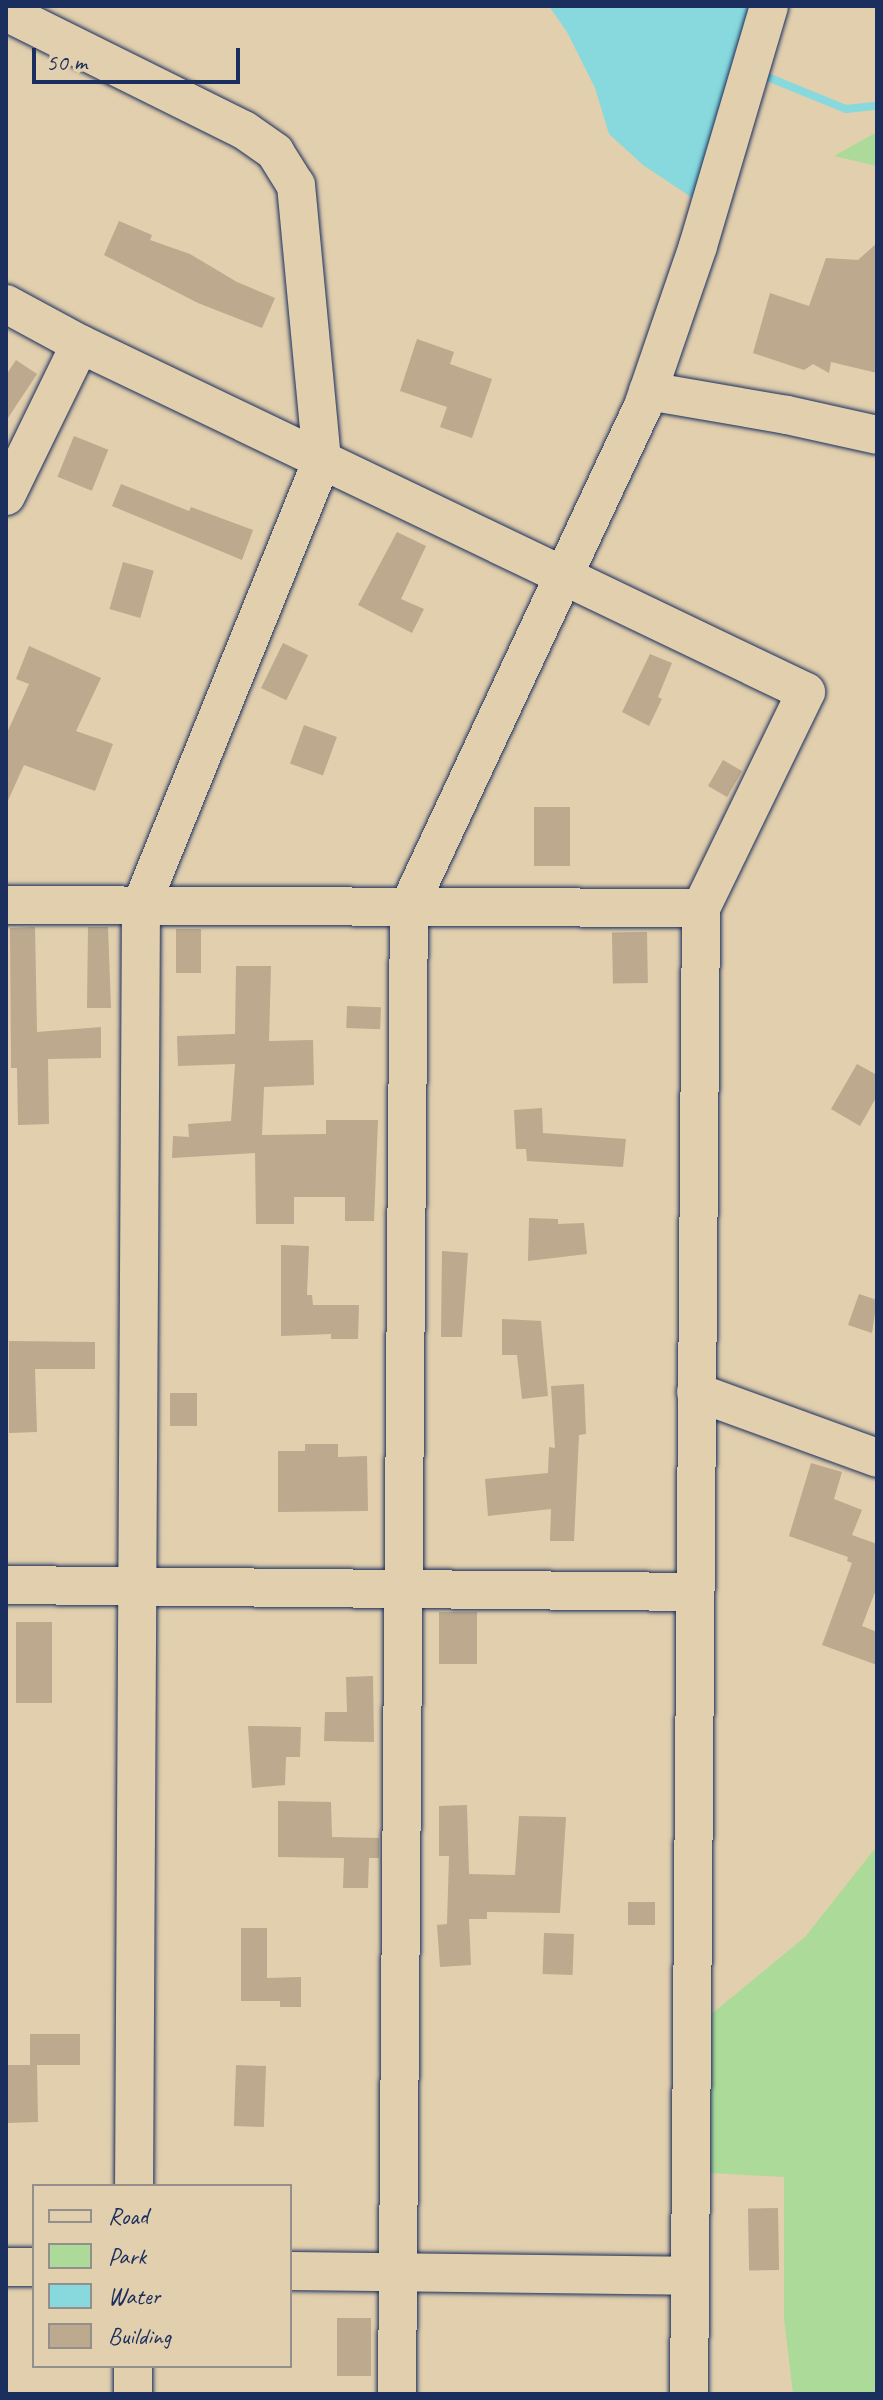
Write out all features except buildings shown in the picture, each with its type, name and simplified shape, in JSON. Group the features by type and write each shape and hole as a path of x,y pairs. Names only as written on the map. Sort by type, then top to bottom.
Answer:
{"street":[{"path":"397,2394 409,906 648,391 698,246 769,6"},
{"path":"6,12 244,130 275,152 296,185 322,460 141,905 134,2184"},
{"path":"6,304 80,344 806,692 701,908 689,2394"},
{"path":"6,496 80,344"},
{"path":"648,391 787,415 877,435"},
{"path":"6,905 701,908"},
{"path":"696,1392 877,1458"},
{"path":"6,1585 695,1592"},
{"path":"6,2267 32,2267"},
{"path":"292,2271 690,2276"},
{"path":"133,2368 133,2394"}],"green space":[{"path":"877,132 877,166 834,156"},
{"path":"877,1846 877,2394 793,2394 784,2318 784,2177 691,2172 692,2030 805,1937"}],"water":[{"path":"549,6 769,6 709,209 643,165 609,134 595,88 567,32"}],"waterway":[{"path":"765,76 846,109 877,106"}]}
